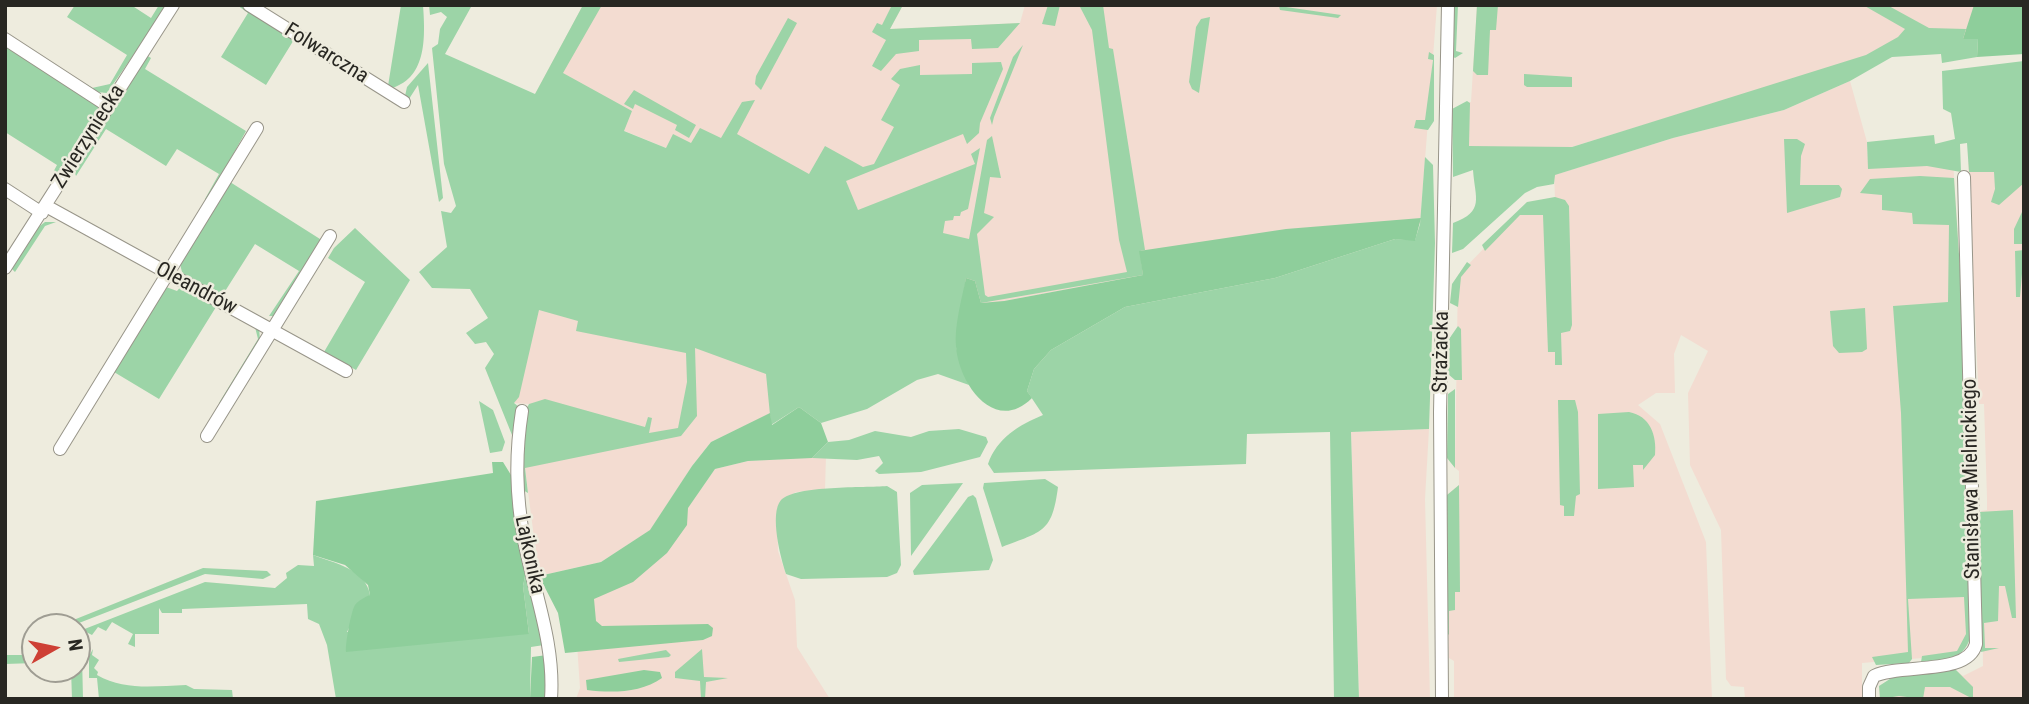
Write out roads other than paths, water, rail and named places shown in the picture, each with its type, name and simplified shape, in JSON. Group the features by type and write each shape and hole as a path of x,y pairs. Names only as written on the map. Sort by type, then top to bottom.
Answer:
{"street":[{"name":"Zwierzyniecka","path":"5,268 173,5"},
{"name":"Folwarczna","path":"249,5 404,102"},
{"name":"Strażacka","path":"1442,699 1440,431 1448,5"},
{"path":"5,39 108,106"},
{"path":"60,449 257,128"},
{"name":"Stanisława Mielnickiego","path":"1869,699 1869,687 1874,676 1894,670 1963,662 1973,653 1976,644 1965,177"},
{"name":"Oleandrów","path":"5,189 167,272 346,371"},
{"path":"207,436 330,236"},
{"name":"Lajkonika","path":"522,411 516,478 524,542 550,654 551,699"}]}
